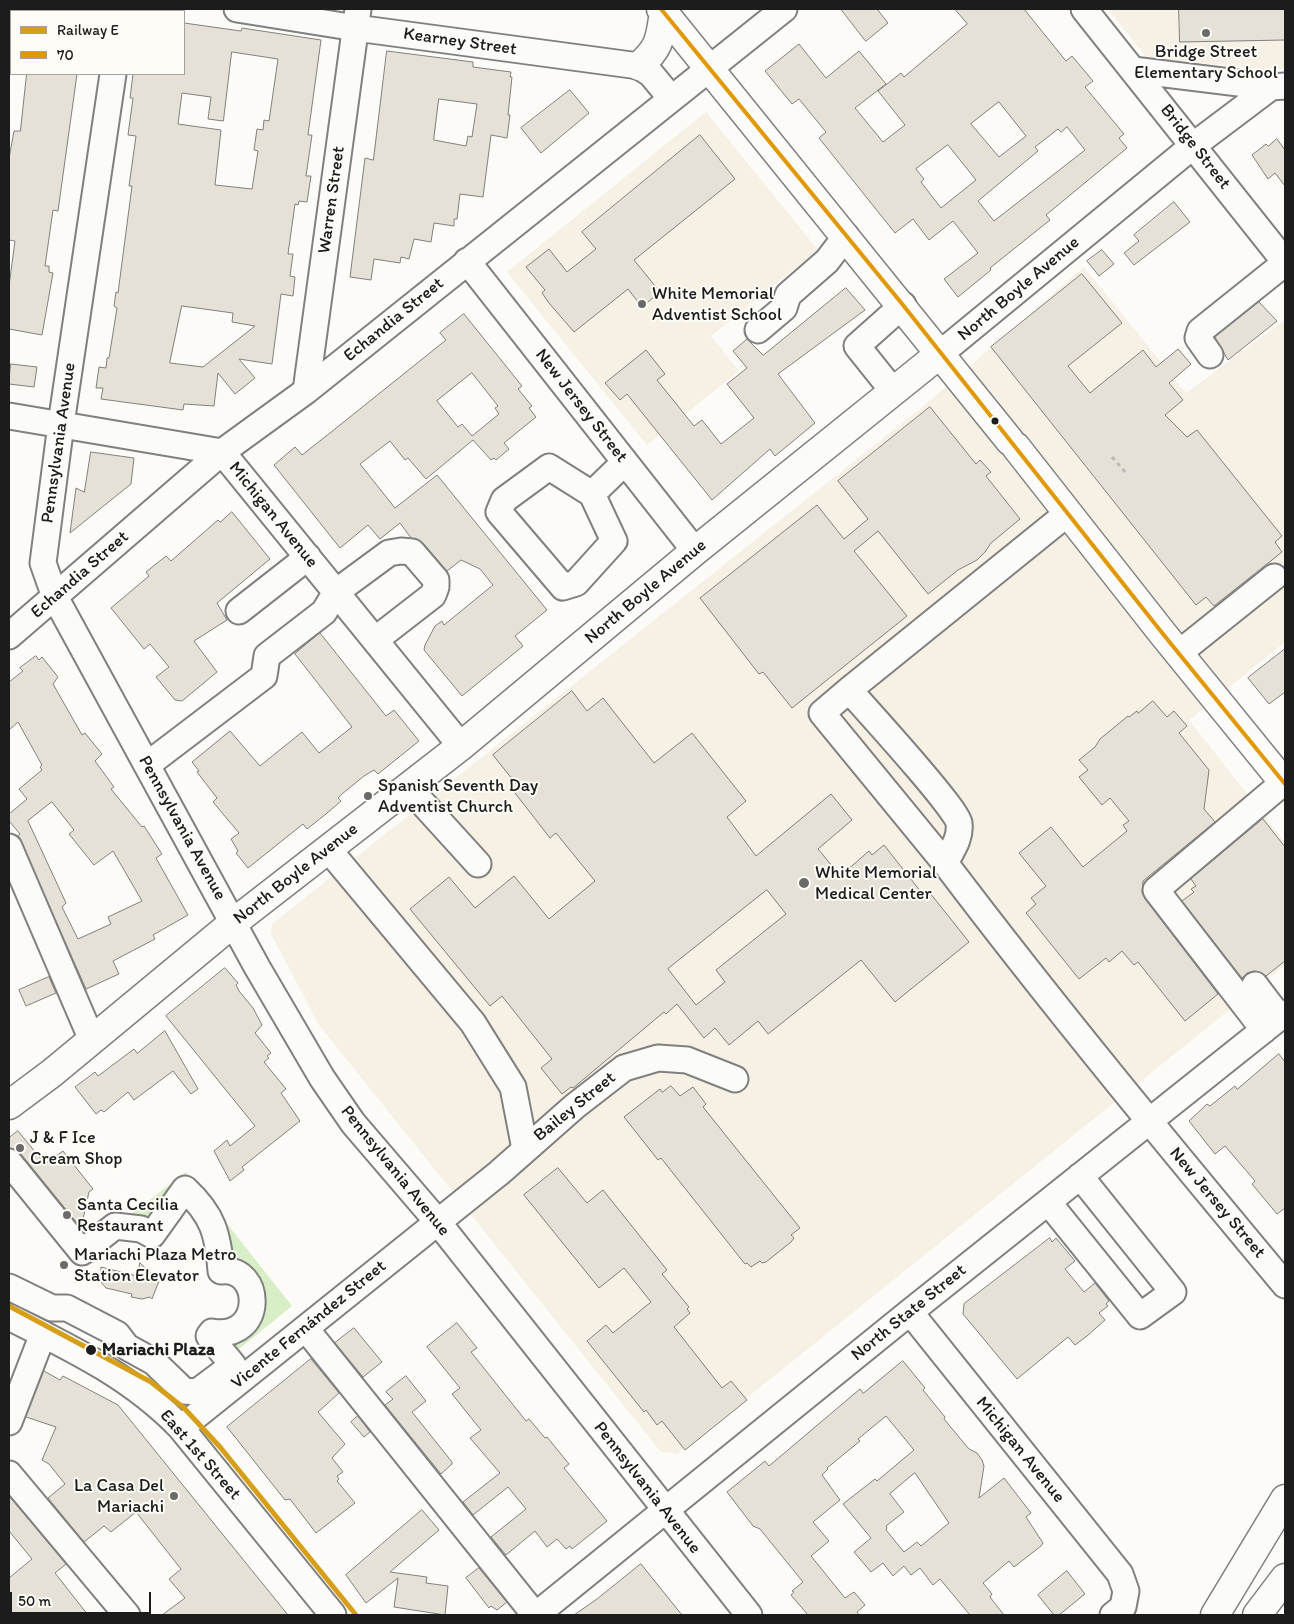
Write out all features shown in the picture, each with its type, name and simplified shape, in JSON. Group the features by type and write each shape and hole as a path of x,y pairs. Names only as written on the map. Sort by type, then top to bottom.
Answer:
{"main road":[{"path":"662,10 903,305 1284,783"},
{"path":"639,66 652,54 660,41 662,10"},
{"name":"North Boyle Avenue","path":"9,1105 92,1040 234,923 461,746 695,551 941,353"},
{"path":"1215,1615 1285,1499"},
{"path":"1257,1615 1285,1578"}],"street":[{"name":"Kearney Street","path":"236,9 357,18 639,66"},
{"name":"Echandia Street","path":"9,636 222,452 306,391 670,97 784,9"},
{"name":"Bridge Street","path":"1084,9 1194,145 1285,262"},
{"name":"Warren Street","path":"306,391 357,18"},
{"path":"639,66 651,74 670,97"},
{"path":"1133,70 1278,86"},
{"name":"Pennsylvania Avenue","path":"113,75 61,424 44,563 55,597 234,923 322,1078 353,1123 437,1221 664,1511 749,1615"},
{"name":"North Boyle Avenue","path":"941,353 1194,145 1278,86"},
{"path":"758,330 784,308 788,295 827,261 846,236"},
{"name":"New Jersey Street","path":"467,261 695,551"},
{"path":"1210,355 1198,338 1200,331 1285,262"},
{"path":"894,391 857,346 903,305"},
{"name":"Michigan Avenue","path":"9,416 222,452 461,746"},
{"path":"592,494 626,462"},
{"path":"549,467 592,494 614,541 576,583 563,586 499,512 504,500 549,467"},
{"path":"945,862 959,837 959,821 942,798 849,690 1068,513"},
{"path":"148,765 264,676 267,656 324,612 336,592 390,553 401,550 412,552 436,580 433,595 375,640"},
{"path":"239,610 308,558"},
{"path":"1179,653 1274,574"},
{"name":"New Jersey Street","path":"849,690 822,713 945,862 1016,956 1148,1122 1285,1285"},
{"path":"1276,1021 1156,890 1284,783"},
{"path":"408,787 478,864"},
{"path":"9,847 92,1040"},
{"path":"328,849 473,1023 513,1087 525,1149"},
{"path":"1255,985 1276,1021"},
{"name":"North State Street","path":"535,1615 910,1312 1055,1210 1086,1185 1148,1122 1276,1021"},
{"name":"Bailey Street","path":"437,1221 499,1173 525,1149 624,1068 658,1058 687,1060 735,1078"},
{"path":"9,1162 82,1252 115,1226 142,1229 152,1235 185,1189 209,1216 215,1230 221,1271 230,1270 239,1274 250,1289 252,1305 247,1321 236,1330 229,1333 212,1332 209,1336 232,1365 197,1392 184,1391 154,1362 127,1347 117,1334 67,1308 52,1308 9,1288"},
{"path":"1055,1210 1140,1316 1173,1292 1086,1185"},
{"name":"Vicente Fernández Street","path":"181,1428 306,1329 437,1221"},
{"name":"Michigan Avenue","path":"910,1312 1120,1574 1126,1591 1123,1607 1113,1615"},
{"name":"East 1st Street","path":"9,1317 98,1362 162,1408 181,1428 332,1615"},
{"path":"306,1329 535,1615"},
{"path":"9,1422 43,1334"},
{"path":"9,1474 127,1615"}],"path":[{"path":"1112,457 1126,473"}],"shaded area":[{"name":"Bridge Street Elementary School","path":"1108,9 1285,9 1285,69 1266,69 1147,58"},
{"name":"White Memorial Adventist School","path":"706,112 818,250 711,336 739,371 647,445 507,272"},
{"name":"White Memorial Medical Center","path":"1084,267 1186,393 1285,320 1285,642 1189,720 1285,842 1285,965 677,1454 661,1452 319,1025 271,934 272,924 925,405"}],"green space":[{"path":"186,1172 292,1306 228,1358 210,1336 243,1326 240,1274 189,1192 151,1234 117,1225"}],"building":[{"path":"841,9 877,9 888,23 866,41"},
{"path":"955,9 1024,9 1066,61 1072,56 1093,81 1085,87 1124,134 1119,138 1127,148 1046,215 1050,220 990,268 991,270 958,297 944,279 978,253 953,221 929,240 913,219 895,233 819,138 826,132 799,99 792,104 765,71 799,44 826,78 859,51 886,84 855,108 883,142 905,125 878,91 901,73 904,77 967,24","holes":["999,102 1026,136 999,157 971,124","1067,127 1085,150 994,221 978,201 1038,151 1035,147 1058,129 1061,132","948,145 976,180 941,208 921,182 924,179 916,169"]},
{"path":"1179,9 1285,9 1285,40 1180,42"},
{"path":"185,23 241,31 242,28 321,40 308,135 312,135 306,176 311,176 307,202 299,201 298,205 295,204 288,254 293,254 290,276 295,277 293,296 281,294 272,364 239,359 255,378 235,394 218,373 214,406 184,404 183,410 101,399 103,388 96,388 99,367 106,368 107,358 109,358 117,308 114,306 116,292 118,293 132,186 129,186 136,136 128,135 133,98 130,98 133,75 185,75","holes":["232,52 278,59 269,121 264,120 263,130 257,129 254,150 258,151 252,189 215,185 221,130 178,124 182,93 211,97 208,119 223,121","182,306 233,313 232,322 255,326 203,367 170,363"]},
{"path":"387,51 473,62 473,67 511,72 508,115 510,115 507,138 491,135 483,197 460,194 457,219 454,219 454,226 434,223 431,242 414,239 409,259 401,257 400,263 374,259 371,280 350,277 365,158 373,160","holes":["439,99 477,104 472,137 468,136 466,146 434,140"]},
{"path":"27,75 77,75 58,211 53,210 45,266 49,266 49,272 53,273 42,335 9,329 9,286 15,241 9,240 9,158 14,131 20,131"},
{"path":"570,90 589,113 541,153 521,128"},
{"path":"700,135 735,179 634,260 660,292 642,307 628,289 574,332 549,303 542,293 545,290 526,267 549,249 567,272 596,249 582,232"},
{"path":"1277,139 1285,150 1285,186 1275,173 1268,179 1252,155 1266,144 1268,146"},
{"path":"1174,202 1190,222 1134,265 1124,253 1139,241 1134,235"},
{"path":"1102,250 1114,264 1099,276 1087,261"},
{"path":"1082,274 1122,323 1068,366 1090,393 1143,350 1156,367 1178,349 1191,364 1169,383 1183,400 1165,415 1187,437 1197,430 1282,536 1275,542 1282,552 1214,606 1206,597 1196,605 991,347"},
{"path":"846,288 865,310 778,374 815,423 775,456 770,449 712,500 627,394 620,400 605,383 646,350 665,374 657,380 694,426 702,420 721,444 754,418 727,384 747,368 733,351 747,339 763,355"},
{"path":"1259,302 1277,321 1228,360 1215,337"},
{"path":"464,314 522,386 518,389 532,406 529,408 536,417 504,443 509,449 496,460 494,458 491,460 473,440 426,479 408,458 405,460 390,441 360,464 395,508 437,475 547,610 515,636 523,646 462,696 424,650 435,626 442,621 444,625 493,585 480,569 461,560 447,571 423,543 411,538 400,523 380,539 368,525 340,548 274,465 295,447 302,455 330,433 446,340 440,333","holes":["472,373 498,406 495,408 499,414 472,436 462,424 458,427 437,401"]},
{"path":"11,364 37,367 34,387 9,384"},
{"path":"930,407 976,464 980,460 991,472 986,476 1020,519 991,543 977,560 958,570 928,594 878,531 854,551 907,616 792,708 763,672 759,674 700,598 817,505 844,539 868,519 838,481"},
{"path":"91,452 134,458 131,484 70,533 76,488 84,492"},
{"path":"232,512 270,559 217,603 227,620 194,641 217,672 182,701 175,700 156,677 169,667 150,644 144,649 111,608 149,576 146,572 166,556 171,561 218,520 220,522"},
{"path":"320,633 386,716 394,710 419,741 378,774 374,770 364,776 338,798 341,801 326,814 307,829 303,824 248,868 236,853 238,851 231,839 239,833 213,802 217,798 197,772 199,771 192,762 230,731 260,766 302,732 319,753 352,727 295,654"},
{"path":"1285,649 1285,692 1269,704 1248,678"},
{"path":"36,656 39,660 42,657 58,677 53,684 82,735 85,733 102,754 95,761 114,787 111,789 142,827 144,826 162,854 156,858 188,915 153,935 155,939 113,961 119,974 86,989 18,836 20,834 9,821 9,814 27,799 19,789 42,770 40,767 42,765 18,722 9,730 9,682 23,671 20,668","holes":["52,802 74,830 69,834 94,865 113,851 142,901 108,917 111,924 78,939 62,907 66,903 28,821"]},
{"path":"572,691 587,711 603,698 654,763 692,733 746,801 727,817 756,856 831,794 852,820 818,849 837,872 843,868 846,871 869,851 872,855 884,845 925,897 930,893 969,942 895,1002 861,960 768,1034 758,1021 729,1045 715,1028 704,1038 677,1004 666,1014 664,1012 573,1088 571,1087 562,1094 541,1068 552,1059 502,996 490,1006 410,909 449,877 475,908 514,876 549,919 595,881 556,833 550,838 515,793 520,789 493,755","holes":["767,890 786,914 716,970 725,982 696,1005 668,969"]},
{"path":"1153,701 1167,717 1174,711 1187,726 1179,733 1209,770 1204,809 1215,822 1143,881 1142,892 1145,899 1218,994 1185,1021 1138,962 1134,965 1122,951 1109,962 1106,958 1079,979 1026,913 1036,904 1031,898 1046,886 1019,853 1051,827 1083,867 1127,831 1123,825 1129,821 1110,798 1102,805 1079,777 1088,770 1079,760 1095,747 1100,739 1128,716 1137,711 1138,713"},
{"path":"1263,819 1285,847 1285,961 1266,976 1254,971 1247,973 1242,978 1182,901 1194,892 1191,889 1196,886 1191,879"},
{"path":"225,968 238,983 236,985 239,991 253,1008 262,1025 255,1033 271,1053 264,1062 286,1089 281,1093 300,1121 242,1167 244,1170 230,1181 214,1151 227,1140 230,1146 255,1126 166,1016"},
{"path":"49,977 56,993 26,1006 19,990"},
{"path":"165,1031 198,1089 191,1094 173,1071 134,1100 128,1092 104,1112 101,1110 96,1114 75,1087 95,1072 98,1076 134,1049 137,1053"},
{"path":"1279,1054 1285,1062 1285,1208 1277,1214 1252,1184 1255,1181 1225,1146 1215,1154 1189,1121 1207,1104 1210,1106 1235,1086 1237,1089"},
{"path":"671,1086 680,1096 693,1087 706,1104 703,1107 800,1228 791,1235 794,1238 791,1242 766,1262 762,1263 760,1261 751,1267 747,1263 745,1264 661,1158 658,1160 624,1117 660,1089 662,1092"},
{"path":"18,1131 45,1164 63,1151 93,1189 89,1192 81,1228 20,1153 9,1148 9,1138"},
{"path":"558,1168 587,1203 603,1190 667,1270 662,1274 689,1307 687,1309 690,1313 674,1327 722,1388 731,1381 747,1400 685,1450 662,1421 657,1425 646,1410 644,1412 587,1341 606,1325 613,1333 651,1302 624,1268 599,1288 524,1195"},
{"path":"1050,1238 1052,1242 1056,1238 1075,1261 1065,1269 1084,1292 1095,1283 1109,1301 1106,1304 1108,1306 1099,1313 1105,1320 1075,1345 1068,1337 1017,1379 963,1314 964,1304"},
{"path":"140,1263 159,1281 152,1299 150,1297 142,1299 131,1297 132,1294 106,1288 100,1281 101,1267 137,1276"},
{"path":"457,1323 477,1348 471,1352 526,1421 529,1419 545,1438 547,1437 569,1464 564,1468 607,1521 572,1549 570,1546 566,1549 557,1539 547,1547 535,1531 506,1555 491,1537 526,1509 508,1487 473,1515 463,1502 500,1473 470,1438 481,1430 452,1394 460,1388 427,1347"},
{"path":"354,1328 382,1362 363,1377 335,1343"},
{"path":"311,1359 339,1393 318,1412 345,1444 332,1458 343,1472 337,1476 339,1479 337,1481 355,1503 316,1533 290,1499 285,1500 227,1427"},
{"path":"903,1361 925,1388 923,1390 945,1417 944,1419 969,1449 977,1453 982,1460 984,1466 979,1498 1004,1478 1031,1513 1026,1517 1043,1543 1041,1546 1014,1567 1009,1561 983,1583 992,1594 990,1597 1004,1615 970,1615 940,1579 933,1585 920,1568 911,1575 904,1566 893,1576 883,1563 871,1572 854,1552 871,1538 843,1504 875,1479 877,1481 914,1450 886,1416 858,1439 860,1441 827,1468 822,1475 840,1500 813,1522 829,1541 811,1556 845,1598 854,1592 865,1605 857,1612 859,1615 808,1615 791,1595 794,1592 792,1591 803,1582 760,1529 753,1526 727,1492 765,1461 769,1466 860,1389 863,1393","holes":["915,1473 949,1523 921,1546 917,1542 904,1552 886,1530 886,1526 904,1512 890,1494"]},
{"path":"44,1371 60,1380 63,1376 118,1405 288,1615 162,1615 185,1598 169,1579 181,1569 136,1512 111,1532 104,1526 84,1542 48,1498 65,1484 49,1464 42,1460 56,1427 26,1417"},
{"path":"406,1376 426,1401 412,1412 452,1462 441,1474 385,1405 393,1399 386,1392"},
{"path":"358,1416 370,1432 364,1437 351,1422"},
{"path":"9,1496 66,1564 55,1573 88,1615 9,1615 9,1578 32,1559 9,1531"},
{"path":"422,1510 439,1530 390,1572 427,1577 426,1583 448,1586 445,1615 394,1607 398,1578 366,1603 346,1575"},
{"path":"641,1564 682,1615 574,1615 597,1599"},
{"path":"479,1568 507,1602 497,1610 491,1606 489,1608 466,1578"},
{"path":"1067,1571 1085,1594 1059,1615 1054,1615 1038,1595"}],"rail line":[{"name":"E","path":"9,1306 151,1382 184,1408 220,1447 356,1615"}],"transit line":[{"name":"70","path":"661,9 903,305 1163,634 1285,784"}],"place":[{"name":"Bridge Street Elementary School","path":"1206,33"},
{"name":"White Memorial Adventist School","path":"642,304"},
{"name":"Spanish Seventh Day Adventist Church","path":"368,796"},
{"name":"White Memorial Medical Center","path":"804,883"},
{"name":"J & F Ice Cream Shop","path":"20,1148"},
{"name":"Santa Cecilia Restaurant","path":"67,1215"},
{"name":"Mariachi Plaza Metro Station Elevator","path":"64,1265"},
{"name":"Mariachi Plaza","path":"91,1350"},
{"name":"La Casa Del Mariachi","path":"174,1496"}]}
